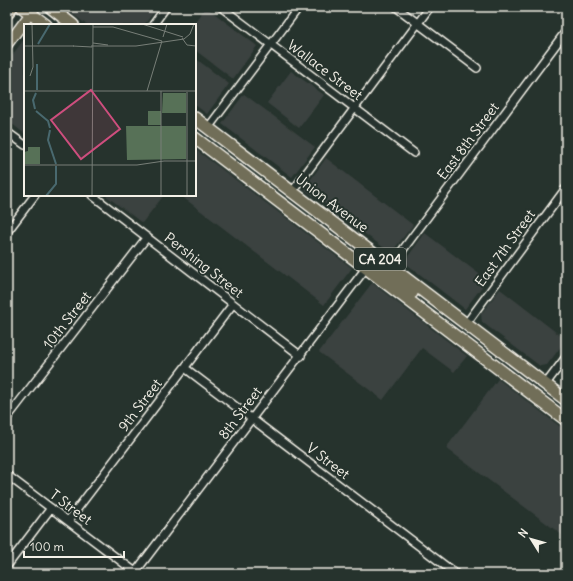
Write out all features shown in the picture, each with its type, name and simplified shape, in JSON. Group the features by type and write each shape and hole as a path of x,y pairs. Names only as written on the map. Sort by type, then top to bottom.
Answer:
{"highway":[{"path":"50,7 73,24"},
{"path":"29,9 45,24"},
{"name":"Union Avenue","path":"196,119 566,400"},
{"name":"CA 204","path":"196,139 566,420"},
{"path":"366,268 378,268 417,296 431,298"}],"main road":[{"path":"7,15 13,7"},
{"path":"7,45 29,9"}],"street":[{"path":"153,24 166,7"},
{"name":"Wallace Street","path":"221,7 414,153"},
{"path":"208,128 298,7"},
{"path":"396,7 477,68"},
{"path":"292,192 430,7"},
{"name":"East 8th Street","path":"390,267 566,31"},
{"path":"7,132 24,144"},
{"name":"East 7th Street","path":"466,324 566,188"},
{"path":"7,232 34,196"},
{"name":"Pershing Street","path":"93,196 301,356"},
{"name":"10th Street","path":"7,418 147,237"},
{"name":"8th Street","path":"136,573 366,268"},
{"name":"9th Street","path":"68,521 233,304"},
{"path":"546,385 566,357"},
{"name":"V Street","path":"185,368 456,574"},
{"name":"T Street","path":"7,475 136,573"},
{"path":"7,566 51,508"}],"shaded area":[{"path":"64,7 158,7 145,24 86,24"},
{"path":"206,7 257,46 233,79 196,51 196,24 193,24"},
{"path":"24,39 24,133 7,120 7,62"},
{"path":"196,59 229,84 207,114 196,106"},
{"path":"291,71 324,95 299,128 267,103"},
{"path":"244,94 315,147 292,177 222,124"},
{"path":"196,150 352,268 324,305 181,196 196,196"},
{"path":"326,158 413,225 391,253 304,189"},
{"path":"106,196 163,196 142,223"},
{"path":"425,233 487,280 465,309 404,262"},
{"path":"372,283 467,356 454,372 422,348 383,400 319,352"},
{"path":"500,289 566,340 547,365 540,366 482,322 481,314"},
{"path":"498,379 566,431 566,538 446,448"}]}
